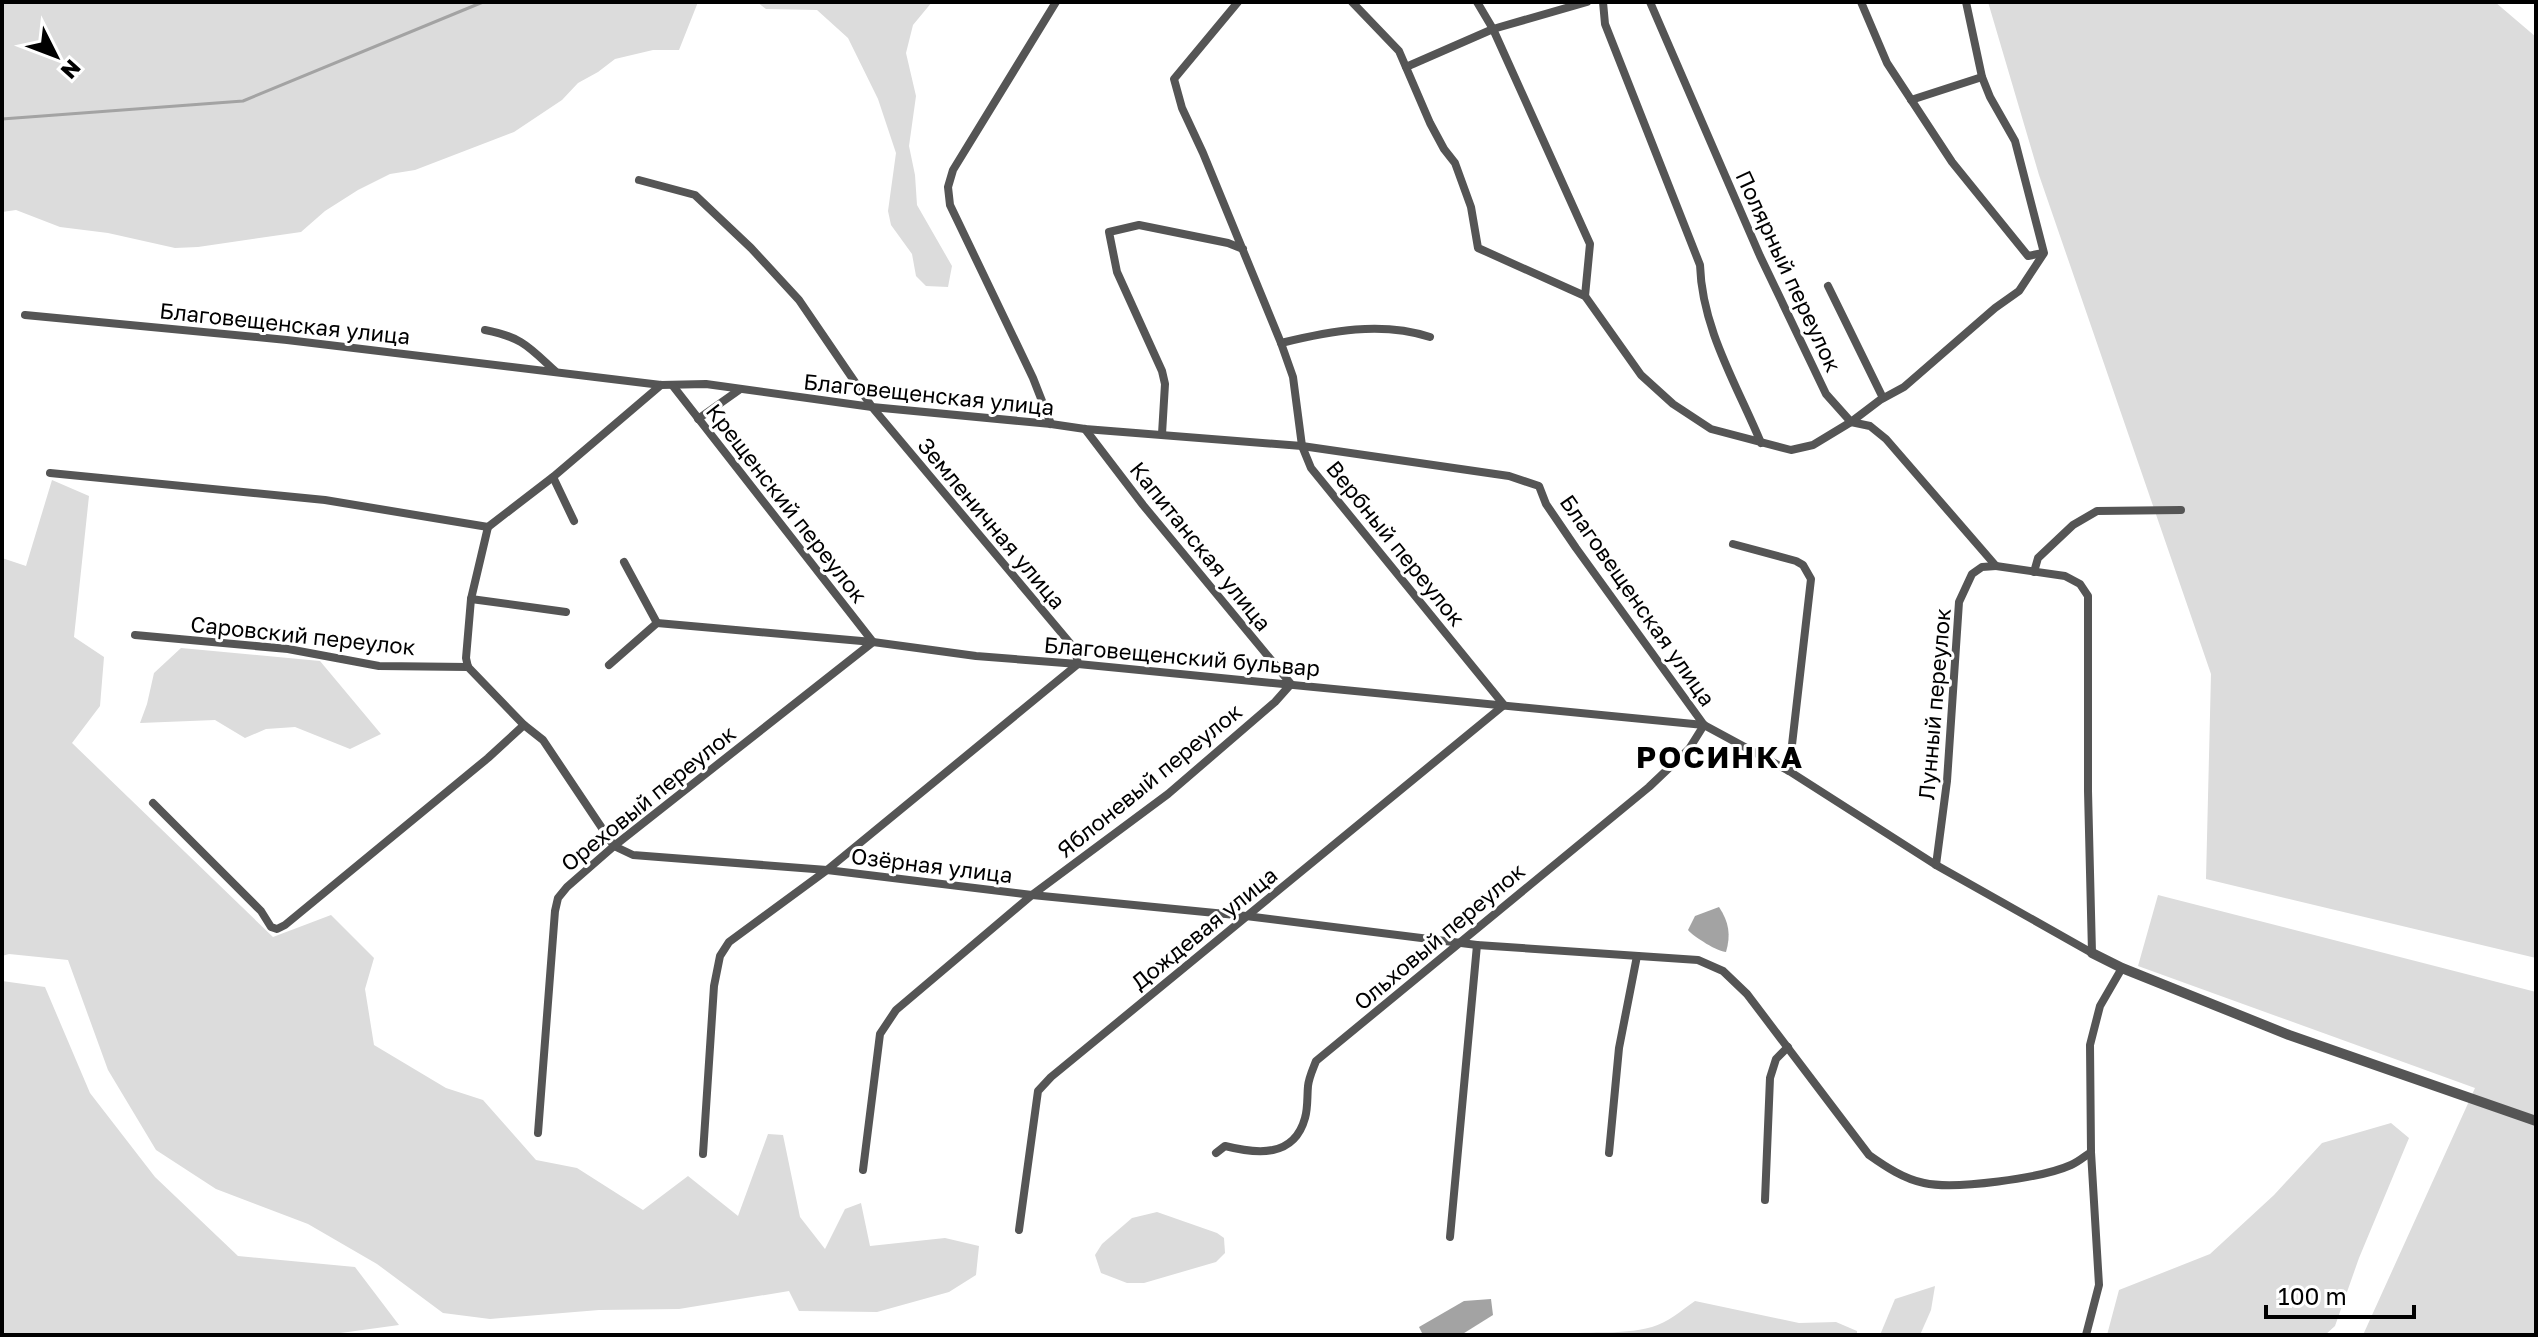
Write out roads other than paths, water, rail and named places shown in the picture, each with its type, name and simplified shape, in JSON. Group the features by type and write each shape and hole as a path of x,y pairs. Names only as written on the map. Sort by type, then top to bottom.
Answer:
{"street":[{"path":"1051,424 1033,378 950,205 948,187 953,170 1056,2"},
{"name":"Вербный переулок","path":"1238,2 1174,79 1182,108 1238,242 1244,249 1293,377 1302,446 1311,468 1504,705"},
{"path":"1352,2 1399,51 1430,123 1455,163 1471,207 1478,248 1585,296 1641,375 1673,404 1711,429 1791,450 1813,445 1904,387 2019,291 2044,253 2015,141 1982,77 1966,2"},
{"path":"1477,2 1493,29 1590,244 1585,296"},
{"path":"1406,67 1493,29 1587,2"},
{"path":"1603,2 1605,24 1700,265 1700,287 1715,342 1761,443"},
{"name":"Полярный переулок","path":"1650,2 1773,284 1826,394 1851,422 1870,426 1886,439 1996,566"},
{"path":"1861,2 1887,63 1952,162 2028,256 2044,253"},
{"path":"1911,100 1982,77"},
{"name":"Земленичная улица","path":"639,180 695,195 751,248 799,300 872,407 1075,649 1078,664"},
{"path":"1162,434 1165,384 1162,371 1117,272 1109,232 1139,225 1244,249"},
{"path":"1828,286 1883,398"},
{"name":"Благовещенская улица","path":"25,315 287,340 661,385 706,384 872,407 1085,429 1302,446 1490,472 1539,486 1546,504 1576,548 1704,725"},
{"path":"1281,343 1329,331 1385,328 1430,337"},
{"path":"485,330 507,334 529,345 556,372"},
{"path":"614,846 543,740 524,725 468,667 471,599 488,527 553,477 661,385"},
{"name":"Крещенский переулок","path":"673,386 873,642"},
{"path":"698,419 739,390"},
{"name":"Капитанская улица","path":"1085,429 1143,505 1291,684"},
{"path":"50,473 325,500 488,527"},
{"path":"553,477 574,521"},
{"path":"2034,572 2038,558 2073,525 2097,511 2181,510"},
{"path":"1733,544 1796,561 1803,565 1811,579 1789,771"},
{"path":"609,665 657,623 624,562"},
{"path":"1996,566 2065,576 2080,584 2088,596 2092,953"},
{"name":"Лунный переулок","path":"1936,865 1947,781 1959,602 1972,574 1982,567 1996,566"},
{"path":"471,599 566,612"},
{"name":"Благовещенский бульвар","path":"657,623 1704,725"},
{"name":"Саровский переулок","path":"135,635 288,649 379,666 468,667"},
{"name":"Ореховый переулок","path":"538,1133 558,898 614,846 873,642"},
{"path":"703,1154 714,986 720,956 729,942 827,870 1078,664"},
{"name":"Яблоневый переулок","path":"863,1170 880,1034 888,1021 914,994 1032,895 1168,794 1275,702 1291,684"},
{"name":"Дождевая улица","path":"1019,1230 1038,1091 1051,1077 1504,705"},
{"path":"153,803 261,911 271,927 277,929 350,873 524,725"},
{"path":"1704,725 1789,771 1936,865 2122,968 2289,1035 2536,1121"},
{"name":"Ольховый переулок","path":"1216,1153 1225,1146 1271,1152 1289,1143 1305,1120 1308,1085 1316,1061 1649,787 1689,749 1704,725"},
{"name":"Озёрная улица","path":"614,846 633,855 827,870 1477,945 1698,960 1723,971 1747,994 1869,1155 1911,1179 1937,1185 2042,1174 2073,1165 2091,1152"},
{"path":"1450,1237 1477,945"},
{"path":"1609,1153 1619,1048 1637,956"},
{"path":"2086,1335 2099,1285 2091,1152 2090,1045 2100,1006 2122,968"},
{"path":"1765,1200 1770,1078 1776,1059 1788,1047"}],"waterway":[{"path":"2,119 243,101 483,2"}],"district":[{"name":"РОСИНКА","path":"1720,757"}]}
